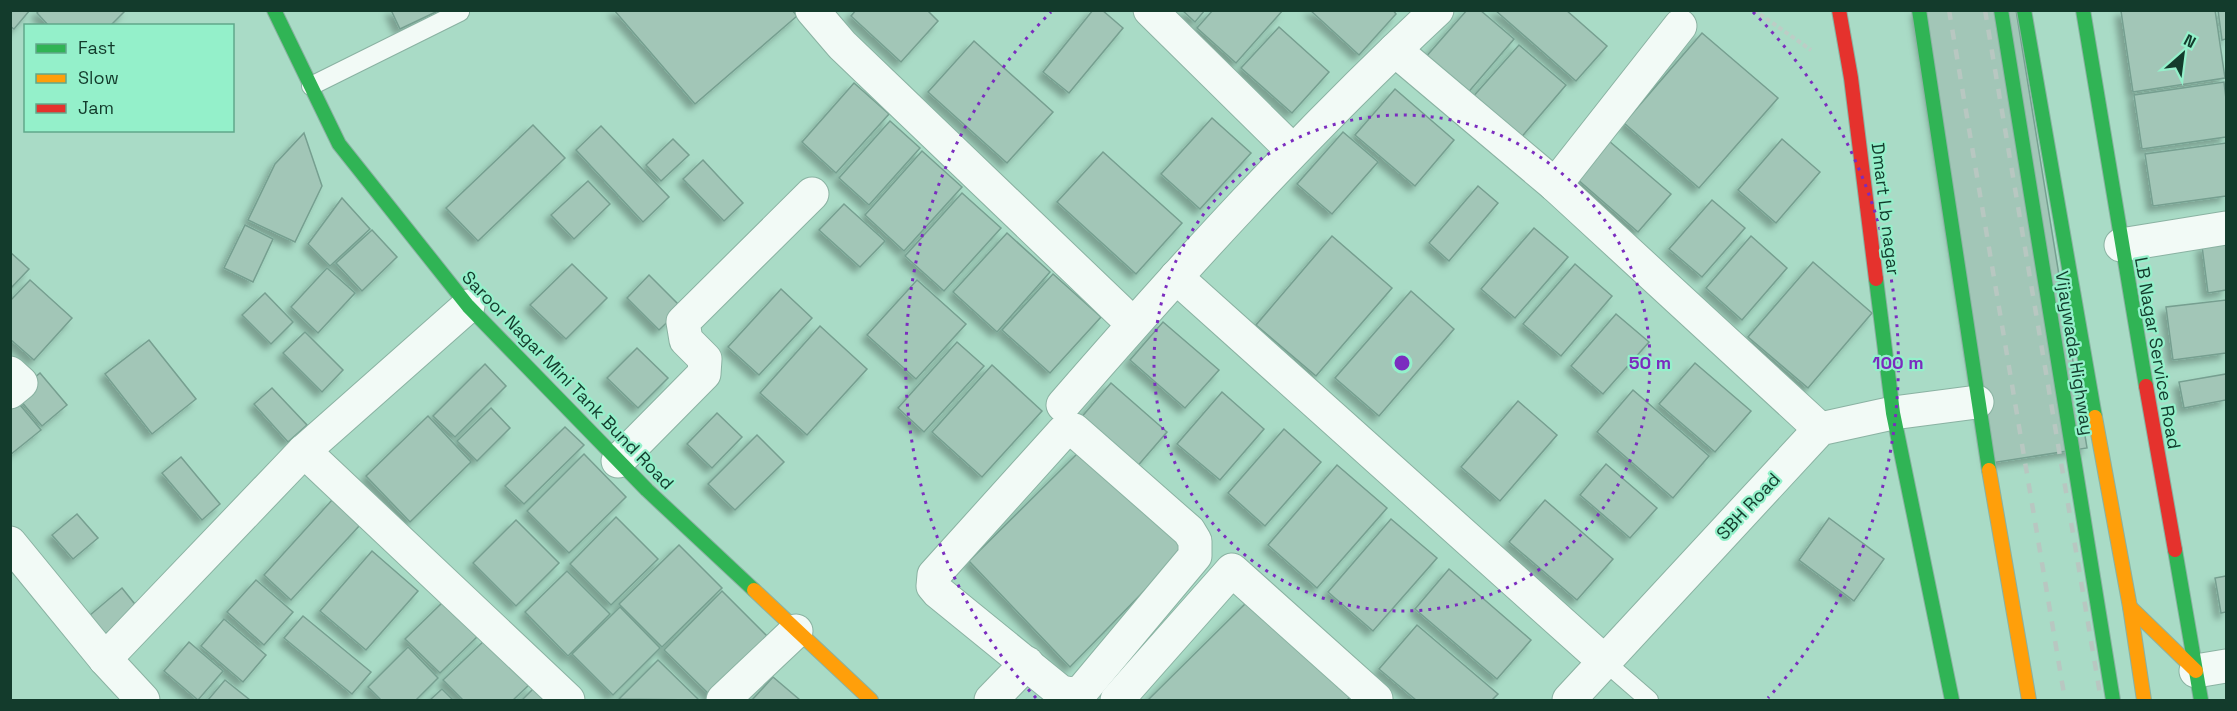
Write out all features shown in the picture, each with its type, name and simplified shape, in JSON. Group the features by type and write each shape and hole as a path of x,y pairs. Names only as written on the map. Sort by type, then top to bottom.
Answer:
{"main road":[{"name":"Saroor Nagar Mini Tank Bund Road","path":"274,10 339,144 468,306 618,461 871,700"},
{"name":"Dmart Lb nagar","path":"1839,10 1851,78 1893,413 1952,700"},
{"path":"1919,10 1977,402 2029,700"},
{"name":"Vijaywada Highway","path":"2001,10 2113,700"},
{"name":"Vijaywada Highway","path":"2024,10 2072,292 2130,607 2144,700"},
{"name":"LB Nagar Service Road","path":"2083,10 2121,245 2208,679"},
{"path":"2130,607 2208,679"}],"street":[{"path":"812,10 842,45 1133,324"},
{"path":"1150,10 1293,152"},
{"path":"1063,405 1133,324 1293,152 1437,10"},
{"path":"1555,185 1680,26"},
{"path":"1395,50 1555,185 1820,429 1893,413 1977,402"},
{"path":"618,461 704,374 705,359 686,340 683,322 812,194"},
{"path":"2121,245 2226,228"},
{"path":"1176,277 1604,661"},
{"path":"105,659 304,451 468,306"},
{"path":"10,373 21,383 10,392"},
{"name":"SBH Road","path":"1569,700 1820,429"},
{"path":"1074,430 1189,531 1195,541 1195,556 1082,690 1057,696 1027,663 933,586 934,575 1063,432 1074,430"},
{"path":"304,451 568,700"},
{"path":"10,543 105,659 143,700"},
{"path":"1117,700 1232,570 1376,699 1374,700"},
{"path":"723,700 796,631"},
{"path":"991,700 1027,663"}],"lane":[{"path":"311,86 460,12"},
{"path":"1604,661 1650,700"}],"path":[{"path":"1754,10 1812,51"}],"building":[{"path":"10,10 30,10 14,29 10,26"},
{"path":"39,10 126,10 112,24 47,24 37,13"},
{"path":"391,10 440,10 400,29"},
{"path":"614,10 792,10 797,16 695,104"},
{"path":"856,10 927,10 938,21 901,62 851,16"},
{"path":"1093,10 1102,10 1123,28 1069,93 1043,72"},
{"path":"1182,10 1205,10 1195,22"},
{"path":"1213,10 1283,10 1236,63 1197,28"},
{"path":"1310,10 1393,10 1396,14 1359,55"},
{"path":"1467,10 1480,10 1514,39 1466,95 1424,59"},
{"path":"1495,10 1566,10 1607,46 1576,81"},
{"path":"1917,10 2016,10 2087,448 1991,463"},
{"path":"2215,10 2225,78 2133,92 2121,11"},
{"path":"2218,10 2226,10 2226,39 2222,40"},
{"path":"1279,27 1329,72 1292,113 1241,68"},
{"path":"1702,33 1778,98 1699,188 1624,123"},
{"path":"974,41 1053,112 1007,163 928,92"},
{"path":"1519,45 1566,85 1519,140 1471,99"},
{"path":"2224,82 2226,137 2142,149 2134,95"},
{"path":"854,83 889,114 836,173 802,142"},
{"path":"1395,89 1454,140 1415,186 1355,135"},
{"path":"1212,118 1251,153 1200,209 1161,174"},
{"path":"890,121 920,148 869,205 839,178"},
{"path":"533,125 565,158 478,241 446,208"},
{"path":"601,126 669,197 643,222 576,150"},
{"path":"1343,132 1378,162 1332,214 1297,184"},
{"path":"304,133 322,186 295,242 248,220 275,164"},
{"path":"1602,135 1671,194 1638,232 1569,172"},
{"path":"673,139 689,155 661,181 646,165"},
{"path":"1782,139 1820,172 1776,223 1738,190"},
{"path":"2226,143 2226,196 2153,206 2145,154"},
{"path":"922,151 962,187 904,251 865,215"},
{"path":"1103,152 1182,223 1136,274 1057,202"},
{"path":"703,160 743,203 724,221 683,179"},
{"path":"588,181 610,204 574,239 551,215"},
{"path":"1478,186 1498,203 1449,261 1429,243"},
{"path":"962,193 1001,228 944,291 905,256"},
{"path":"342,198 370,229 330,266 308,244"},
{"path":"1712,200 1745,228 1702,277 1669,249"},
{"path":"844,204 885,241 860,267 819,230"},
{"path":"245,225 273,239 253,282 224,268"},
{"path":"1534,228 1568,257 1515,318 1481,289"},
{"path":"372,230 397,257 362,291 336,263"},
{"path":"1007,233 1050,272 997,332 953,292"},
{"path":"1332,236 1392,288 1316,376 1256,325"},
{"path":"1751,236 1787,268 1742,320 1706,288"},
{"path":"2226,244 2226,290 2208,293 2202,246"},
{"path":"10,252 29,269 10,289"},
{"path":"1813,262 1872,313 1808,388 1748,337"},
{"path":"572,264 607,298 566,339 530,305"},
{"path":"1575,264 1612,296 1561,356 1523,324"},
{"path":"327,268 355,293 318,333 291,307"},
{"path":"1053,274 1101,317 1050,373 1002,330"},
{"path":"649,275 682,308 659,330 627,298"},
{"path":"30,280 72,318 34,360 10,339 10,301"},
{"path":"917,280 966,324 916,379 867,335"},
{"path":"781,289 812,318 759,375 728,347"},
{"path":"1411,291 1454,329 1379,416 1335,378"},
{"path":"265,293 293,322 271,344 242,315"},
{"path":"2226,300 2226,353 2173,360 2166,307"},
{"path":"1616,314 1649,342 1603,394 1571,366"},
{"path":"1163,322 1219,370 1185,408 1130,360"},
{"path":"820,326 867,369 807,435 760,393"},
{"path":"305,332 343,370 322,392 283,353"},
{"path":"149,340 196,399 152,434 105,374"},
{"path":"957,342 984,366 924,432 898,408"},
{"path":"637,348 668,378 638,408 607,378"},
{"path":"1695,363 1751,411 1715,452 1659,404"},
{"path":"485,364 506,386 455,437 433,416"},
{"path":"992,365 1042,411 982,477 932,432"},
{"path":"40,373 67,405 42,426 15,394"},
{"path":"2226,374 2226,400 2184,408 2179,382"},
{"path":"1111,383 1167,432 1135,469 1079,420"},
{"path":"272,388 307,425 288,442 254,404"},
{"path":"1633,390 1709,456 1673,498 1597,432"},
{"path":"1222,392 1264,429 1220,480 1177,444"},
{"path":"15,399 41,430 10,455 10,402"},
{"path":"1518,401 1557,435 1500,501 1461,467"},
{"path":"491,408 510,428 477,461 457,441"},
{"path":"717,413 742,437 712,468 687,444"},
{"path":"428,416 471,462 410,522 366,476"},
{"path":"565,427 584,445 524,504 505,486"},
{"path":"1284,429 1321,462 1265,526 1228,493"},
{"path":"757,435 784,462 735,510 708,484"},
{"path":"1080,451 1186,548 1070,667 969,561"},
{"path":"584,454 626,497 569,553 527,511"},
{"path":"181,457 220,504 202,520 162,473"},
{"path":"1606,464 1657,508 1630,538 1580,495"},
{"path":"1337,465 1387,508 1317,588 1268,545"},
{"path":"332,500 360,525 291,600 264,575"},
{"path":"1545,500 1613,559 1577,600 1509,542"},
{"path":"77,514 98,538 73,559 52,535"},
{"path":"616,517 658,559 611,605 570,564"},
{"path":"1829,518 1884,559 1854,601 1799,560"},
{"path":"1391,519 1437,558 1373,631 1328,592"},
{"path":"516,520 559,563 516,606 473,563"},
{"path":"679,545 722,588 662,647 619,604"},
{"path":"372,551 418,591 366,650 320,611"},
{"path":"1449,569 1531,640 1497,679 1415,609"},
{"path":"567,571 610,614 568,656 525,612"},
{"path":"2226,576 2226,612 2221,613 2215,578"},
{"path":"256,580 293,612 264,645 227,612"},
{"path":"122,588 138,608 98,640 83,621"},
{"path":"722,591 776,645 715,700 664,650"},
{"path":"446,599 481,633 440,673 405,639"},
{"path":"1248,601 1350,697 1347,700 1148,700"},
{"path":"620,607 660,648 613,695 572,654"},
{"path":"303,616 371,672 352,694 284,638"},
{"path":"224,619 266,655 243,682 201,646"},
{"path":"1417,625 1498,694 1492,700 1416,700 1379,669"},
{"path":"486,639 530,684 513,700 463,700 443,680"},
{"path":"189,642 223,671 198,700 164,671"},
{"path":"408,647 438,678 416,700 381,700 368,687"},
{"path":"658,660 699,700 619,699"},
{"path":"773,677 800,700 752,700"},
{"path":"225,680 250,700 208,700"},
{"path":"534,688 546,700 522,700"},
{"path":"442,689 453,700 430,700"}],"railway":[{"path":"1949,10 2065,700"},
{"path":"1985,10 2101,700"}],"traffic: fast":[{"path":"274,10 339,144 468,306 647,490 754,590"},
{"path":"1919,10 1989,470"},
{"path":"2001,10 2113,700"},
{"path":"2024,10 2095,417"},
{"path":"2083,10 2146,386"},
{"path":"1876,279 1893,413 1952,700"},
{"path":"2175,550 2201,700"}],"traffic: slow":[{"path":"2095,417 2130,607 2144,700"},
{"path":"1989,470 2029,700"},
{"path":"754,590 871,700"},
{"path":"2130,607 2196,671"}],"traffic: jam":[{"path":"1839,10 1851,78 1876,279"},
{"path":"2146,386 2175,550"}]}
